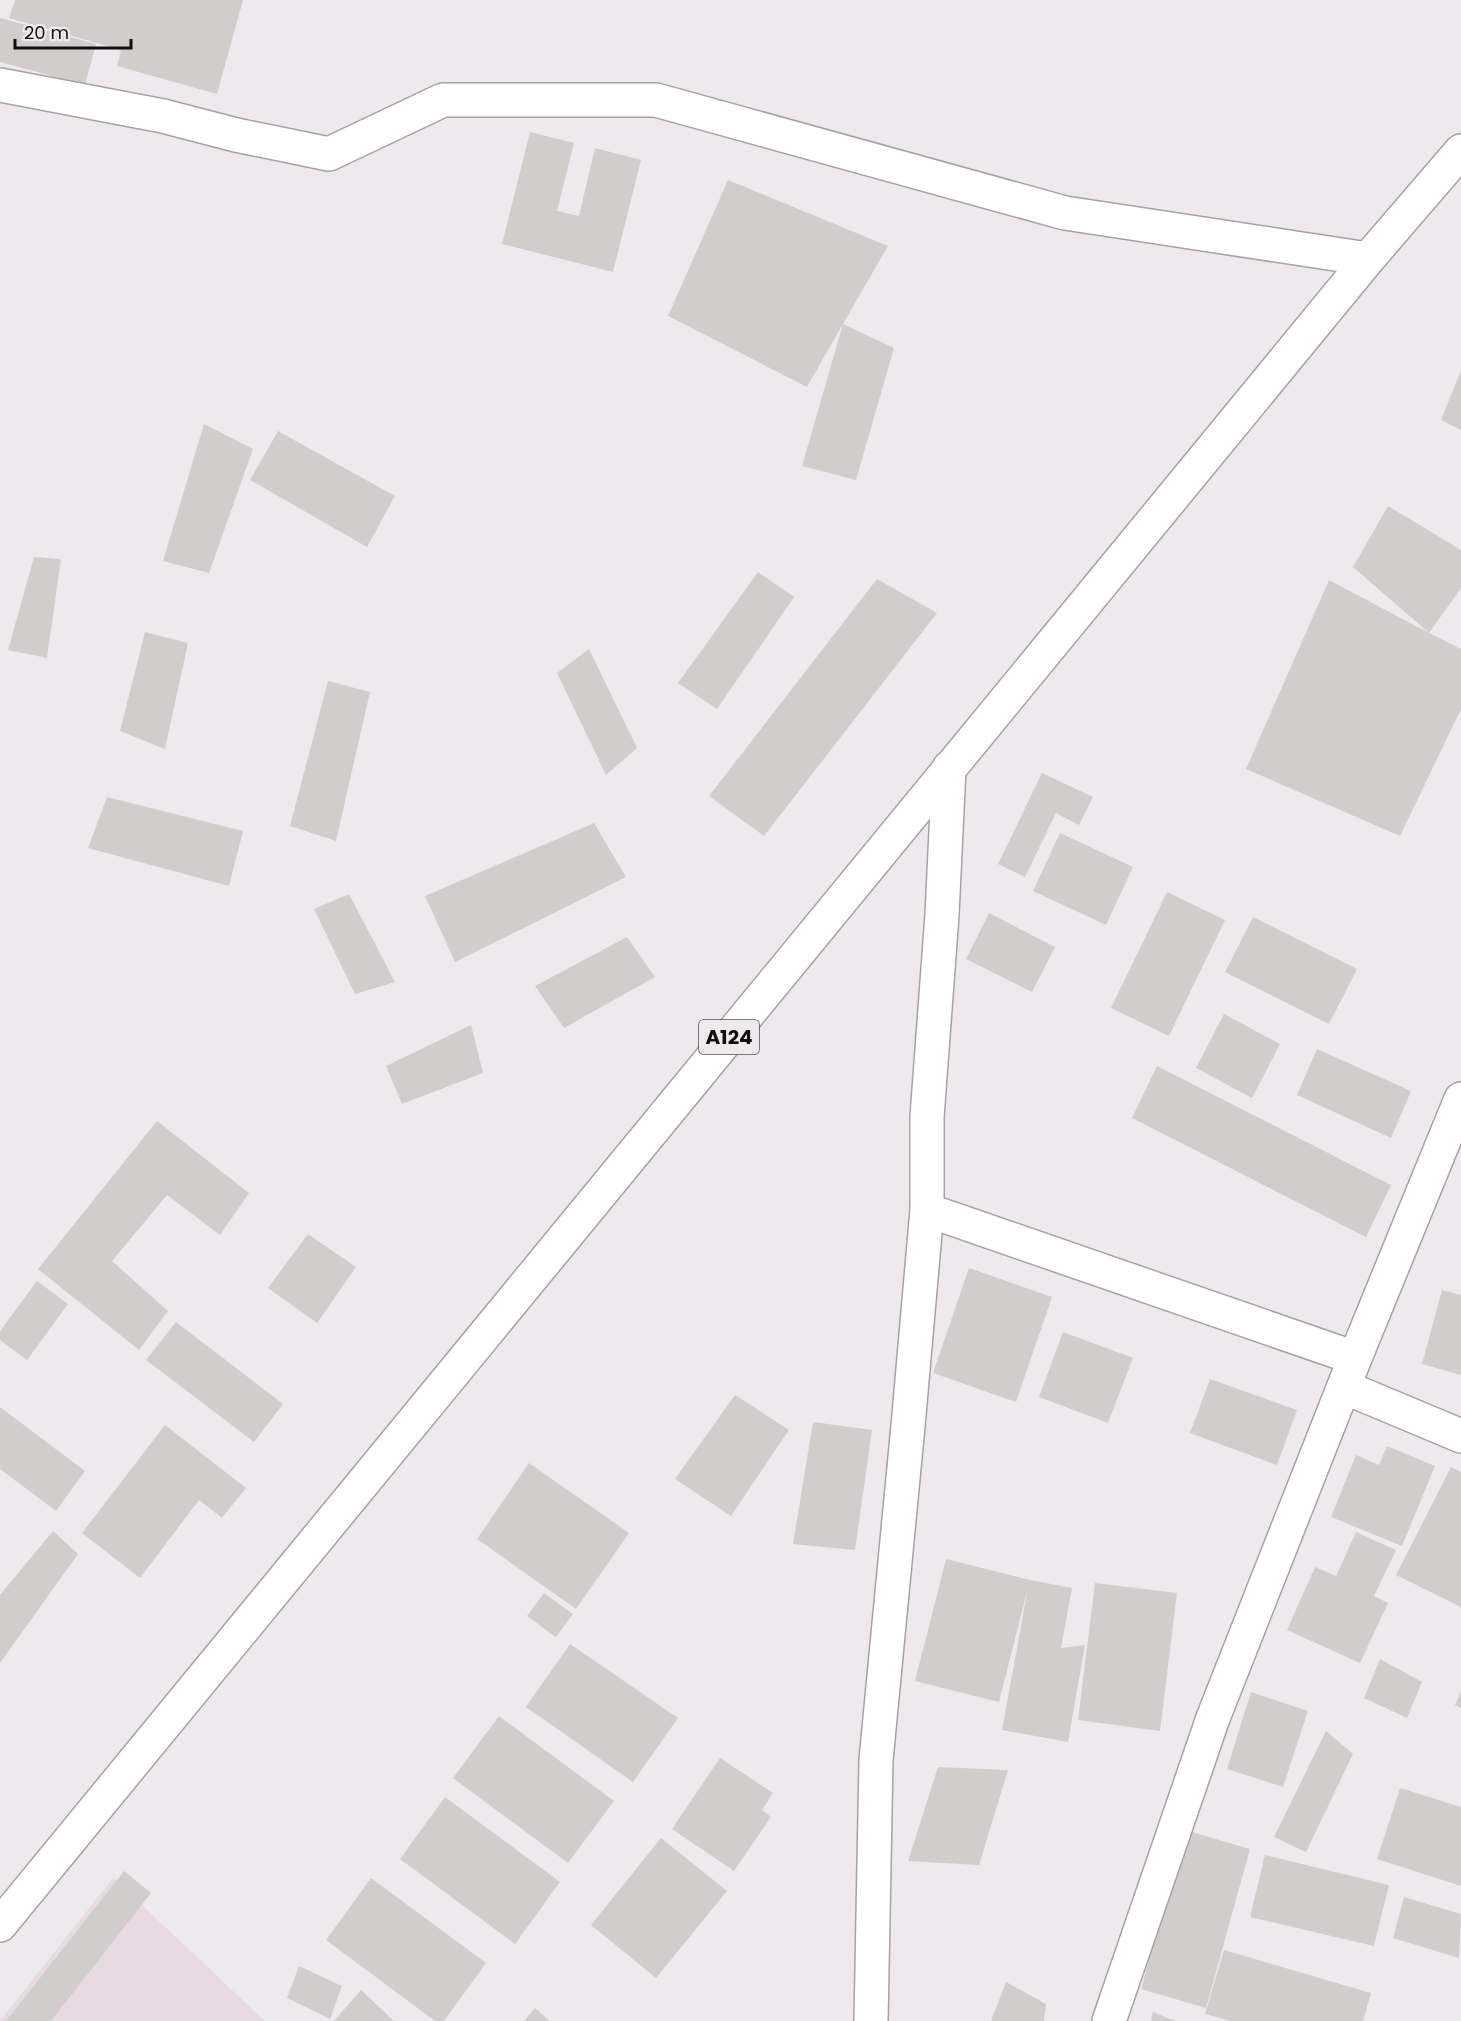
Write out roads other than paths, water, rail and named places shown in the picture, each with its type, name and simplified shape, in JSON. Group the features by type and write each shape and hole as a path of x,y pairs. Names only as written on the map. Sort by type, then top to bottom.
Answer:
{"main road":[{"path":"0,84 163,116 236,135 329,154 443,100 656,100 1065,213 1368,259"},
{"name":"A124","path":"0,1925 1368,259 1461,151"},
{"path":"871,2021 876,1760 927,1209 927,1117 942,915 949,768"},
{"path":"1109,2021 1213,1718 1349,1373 1459,1112"},
{"path":"927,1209 1349,1373 1461,1436"}]}
